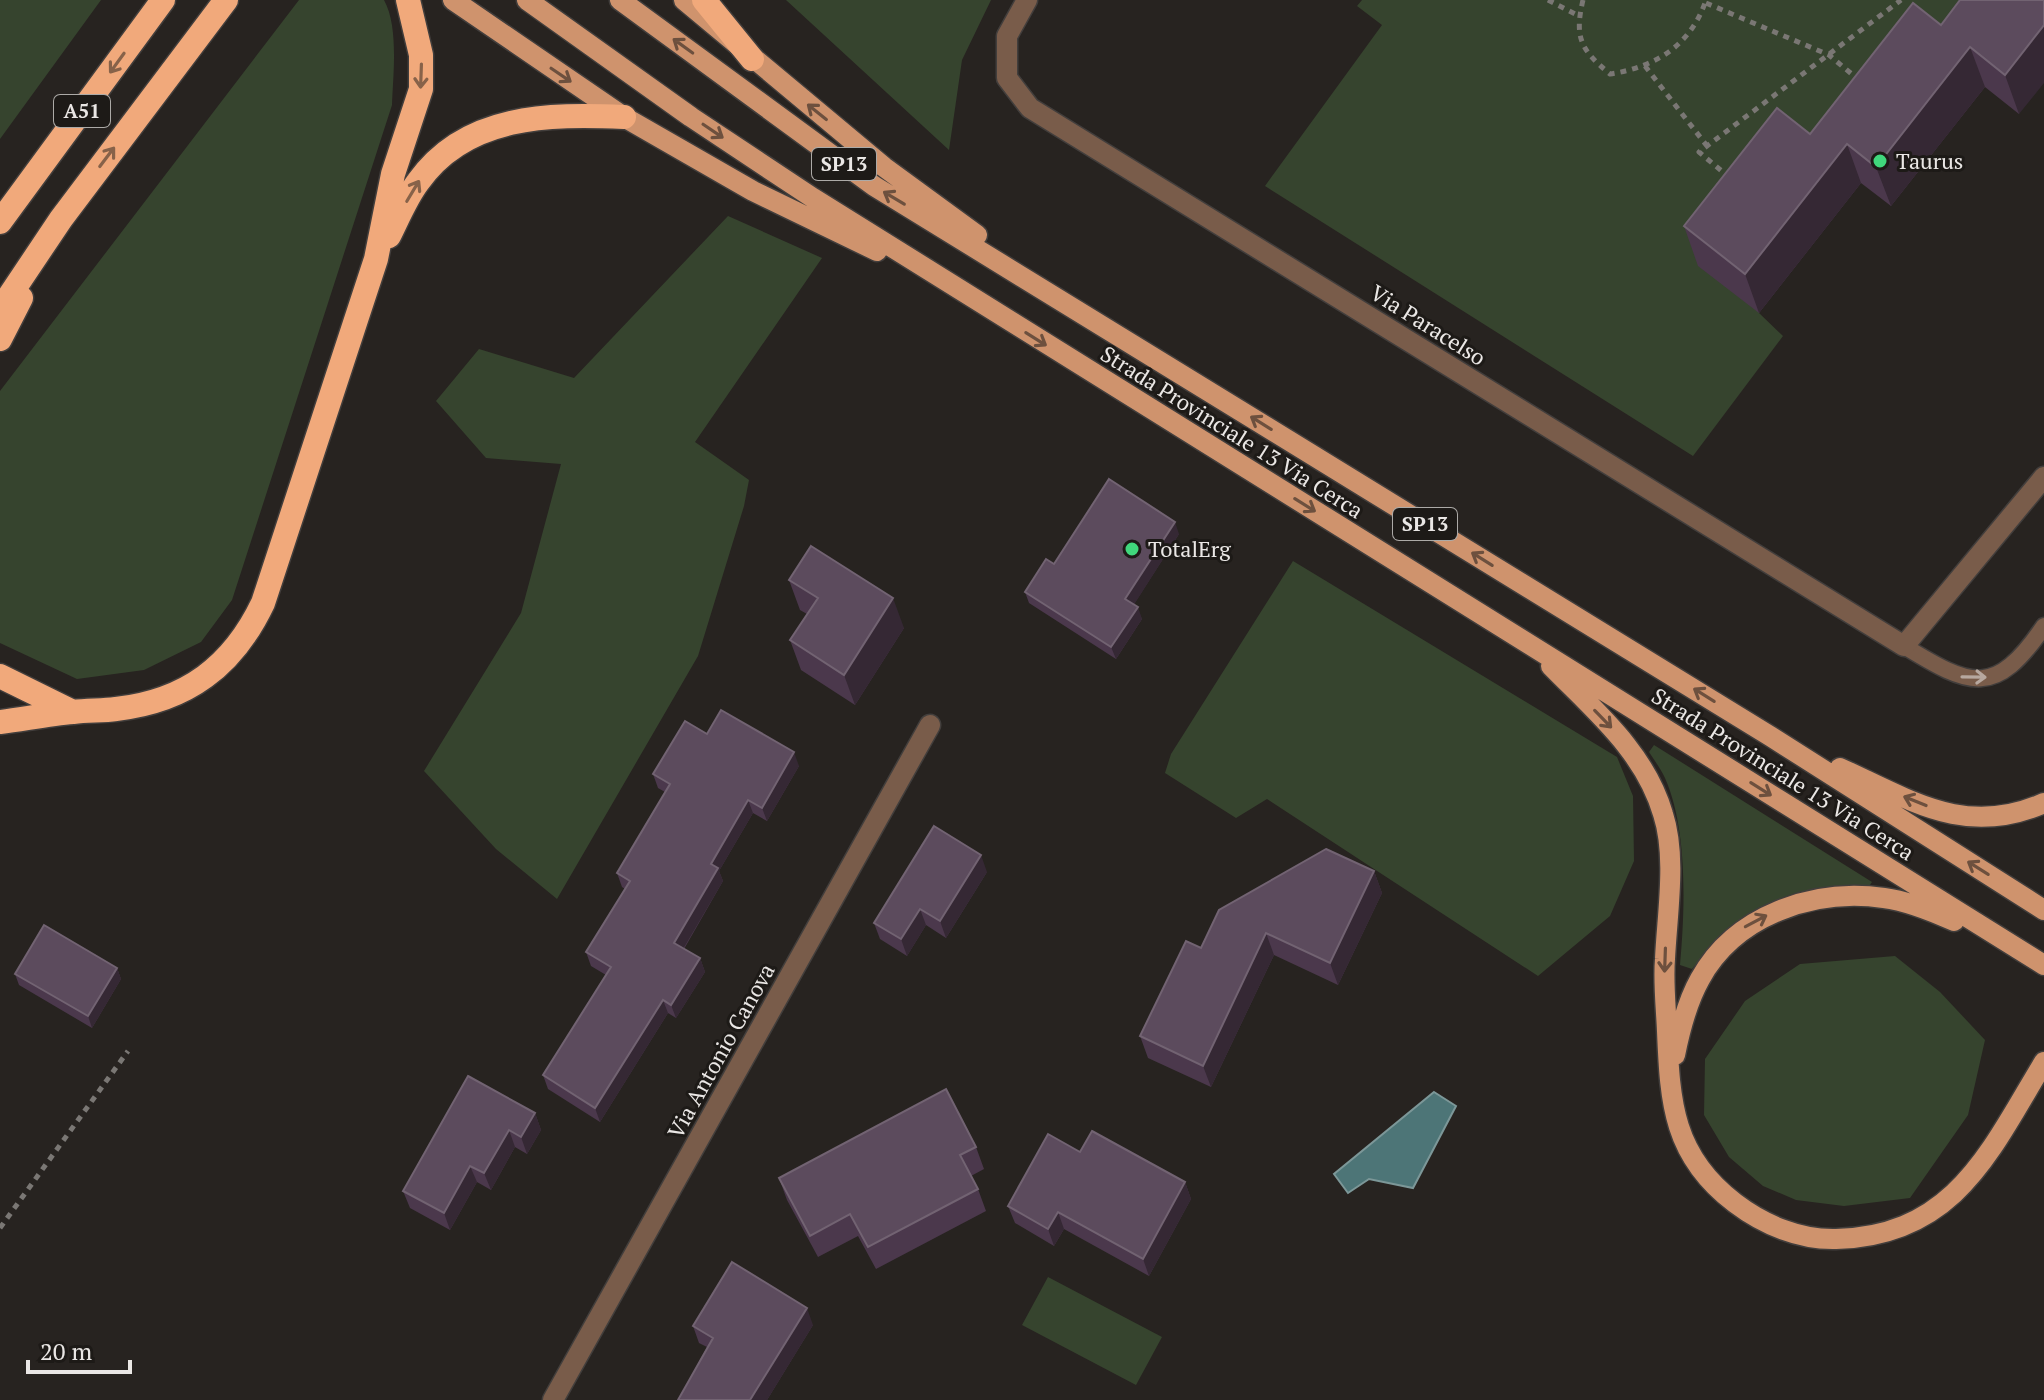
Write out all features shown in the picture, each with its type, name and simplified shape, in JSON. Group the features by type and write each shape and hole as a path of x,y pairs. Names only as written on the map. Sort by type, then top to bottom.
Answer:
{"highway":[{"name":"A51","path":"0,222 163,0"},
{"name":"A51","path":"0,310 61,219 226,0"},
{"path":"0,722 117,709 192,686 215,671 238,647 263,603 376,259 393,174 421,89 421,55 408,0"},
{"path":"704,0 752,59"},
{"path":"376,259 425,172 470,136 534,117 624,117"},
{"path":"0,339 61,219"},
{"path":"0,676 73,712"}],"main road":[{"path":"453,0 624,117 753,191 970,297"},
{"name":"Strada Provinciale 13 Via Cerca","path":"527,0 763,166 2044,965"},
{"name":"Strada Provinciale 13 Via Cerca","path":"620,0 874,186 1770,736 2044,910"},
{"path":"684,0 884,167 1080,312"},
{"path":"1529,643 1629,746 1655,791 1669,843 1669,915 1665,961 1672,1107 1682,1136 1702,1170 1742,1208 1764,1222 1824,1240 1893,1232 1930,1213 1968,1181 1999,1138 2044,1062"},
{"path":"1770,736 1902,796 1963,818 2008,815 2044,803"},
{"path":"1669,1082 1683,1023 1699,980 1727,942 1741,929 1770,914 1833,897 1883,897 1932,911 2014,947"}],"street":[{"name":"Via Paracelso","path":"1027,0 1007,36 1007,78 1030,108 1904,646"},
{"path":"1904,646 2044,477"},
{"name":"Via Antonio Canova","path":"553,1400 930,725"}],"lane":[{"path":"1904,646 1953,675 1976,679 2001,673 2013,665 2044,626"}],"path":[{"path":"1548,0 1579,16"},
{"path":"1583,0 1579,16 1580,41 1589,56 1610,74 1635,71 1660,59 1686,38 1706,1 1829,55 1861,82"},
{"path":"1731,179 1699,152 1901,0"},
{"path":"1645,66 1707,146"},
{"path":"0,1228 128,1051"}],"green space":[{"path":"0,0 101,0 0,139"},
{"path":"299,0 384,0 393,37 392,105 232,600 201,642 144,670 77,679 0,643 0,391"},
{"path":"786,0 991,0 962,60 949,150"},
{"path":"1362,0 2005,0 1928,43 1759,313 1783,336 1693,456 1265,186 1382,25 1357,6"},
{"path":"728,216 822,258 695,442 749,480 744,506 698,656 557,899 496,849 424,771 521,613 561,464 486,458 436,401 479,349 574,378"},
{"path":"1293,561 1617,757 1633,796 1634,861 1610,916 1538,976 1267,799 1236,818 1165,773 1171,754"},
{"path":"1654,745 1872,882 1867,889 1815,889 1769,904 1728,932 1692,969 1680,965 1684,895 1681,846 1672,799 1663,775 1649,752"},
{"path":"1895,956 1940,992 1985,1040 1968,1115 1910,1198 1844,1206 1796,1200 1763,1186 1729,1157 1704,1115 1705,1059 1745,1001 1800,964"},
{"path":"1048,1277 1162,1337 1136,1385 1022,1325"}],"water":[{"path":"1434,1092 1456,1106 1413,1188 1369,1179 1348,1193 1334,1174"}],"building":[{"path":"1960,0 2044,0 2044,25 2005,75 1970,47 1876,167 1847,144 1745,274 1684,226 1777,108 1810,134 1913,3 1941,25"},
{"path":"1109,479 1175,522 1125,599 1138,607 1111,647 1025,592 1046,559 1054,564"},
{"path":"811,546 893,598 844,675 790,640 818,598 789,580"},
{"path":"721,710 794,752 762,808 748,800 711,864 718,868 674,943 700,958 671,1005 663,1000 595,1108 543,1075 611,967 586,952 630,881 617,873 670,784 653,774 685,721 707,734"},
{"path":"934,826 981,855 940,921 920,909 901,939 874,923"},
{"path":"1326,849 1374,871 1330,963 1266,933 1203,1066 1140,1036 1186,941 1201,948 1219,910"},
{"path":"44,925 117,968 88,1016 15,974"},
{"path":"468,1076 535,1113 521,1137 509,1130 484,1173 470,1166 444,1213 403,1191"},
{"path":"946,1089 976,1147 960,1155 978,1189 868,1247 850,1214 810,1236 779,1178"},
{"path":"1092,1131 1185,1182 1143,1259 1058,1212 1048,1229 1008,1206 1048,1134 1080,1152"},
{"path":"732,1262 807,1308 750,1400 678,1400 713,1338 693,1326"}],"place":[{"name":"Taurus","path":"1880,161"},
{"name":"TotalErg","path":"1132,549"}]}
